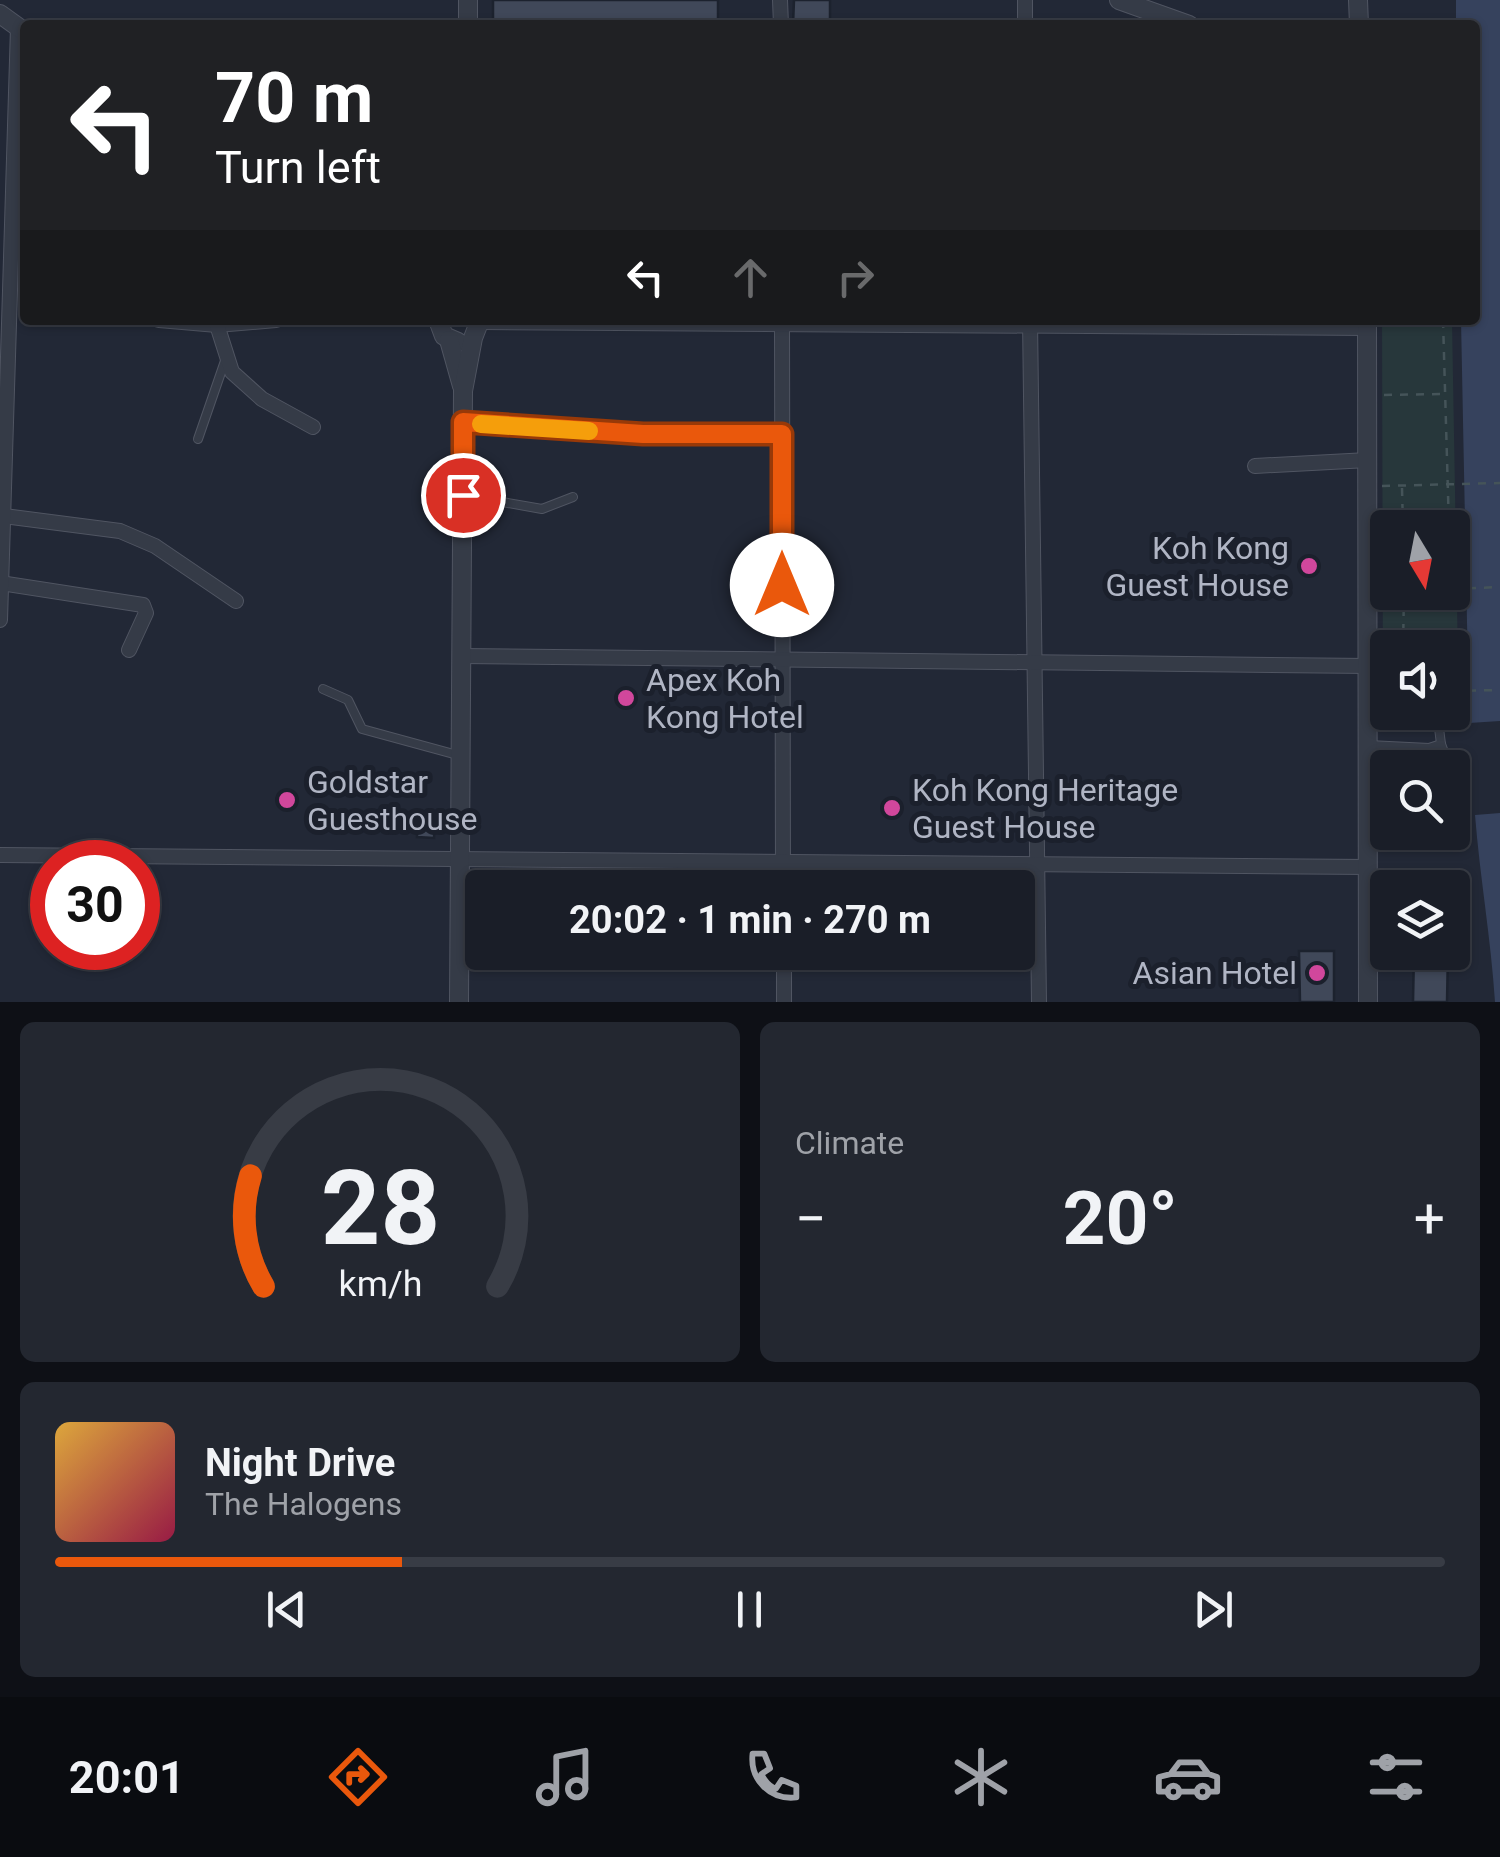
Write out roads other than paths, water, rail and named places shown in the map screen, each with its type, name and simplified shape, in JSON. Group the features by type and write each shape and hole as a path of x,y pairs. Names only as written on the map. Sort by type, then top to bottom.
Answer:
{"street":[{"path":"1119,0 1175,20"},
{"path":"0,14 20,29"},
{"path":"0,620 2,468 11,310 7,194 20,42"},
{"path":"216,325 232,372 254,392 313,427"},
{"path":"439,325 449,340 463,391"},
{"path":"449,340 461,342 478,326 539,325"},
{"path":"782,325 783,870"},
{"path":"1030,325 1039,1002"},
{"path":"1367,325 1368,1002"},
{"path":"458,1002 463,391 478,326"},
{"path":"1256,466 1368,460"},
{"path":"2,521 120,531 155,546 236,600"},
{"path":"1,583 143,605 146,612 129,650"},
{"path":"461,656 1368,666"},
{"path":"0,854 1370,866"},
{"path":"784,970 784,1002"}],"lane":[{"path":"198,439 226,358"},
{"path":"463,422 643,434 782,434"},
{"path":"463,495 542,509 573,497"},
{"path":"323,688 348,700 362,729 460,756"},
{"path":"1439,730 1443,750"},
{"path":"1369,746 1429,748 1441,744"}],"water":[{"path":"1456,0 1500,0 1500,721 1470,723 1467,610 1470,610 1470,510 1465,510 1461,325 1480,325 1480,20 1456,20"},
{"path":"1500,813 1500,1002 1495,1002 1475,815"}],"place":[{"name":"Koh Kong Guest House","path":"1309,566"},
{"name":"Apex Koh Kong Hotel","path":"626,698"},
{"name":"Goldstar Guesthouse","path":"287,800"},
{"name":"Koh Kong Heritage Guest House","path":"892,808"},
{"name":"Asian Hotel","path":"1317,973"}]}
